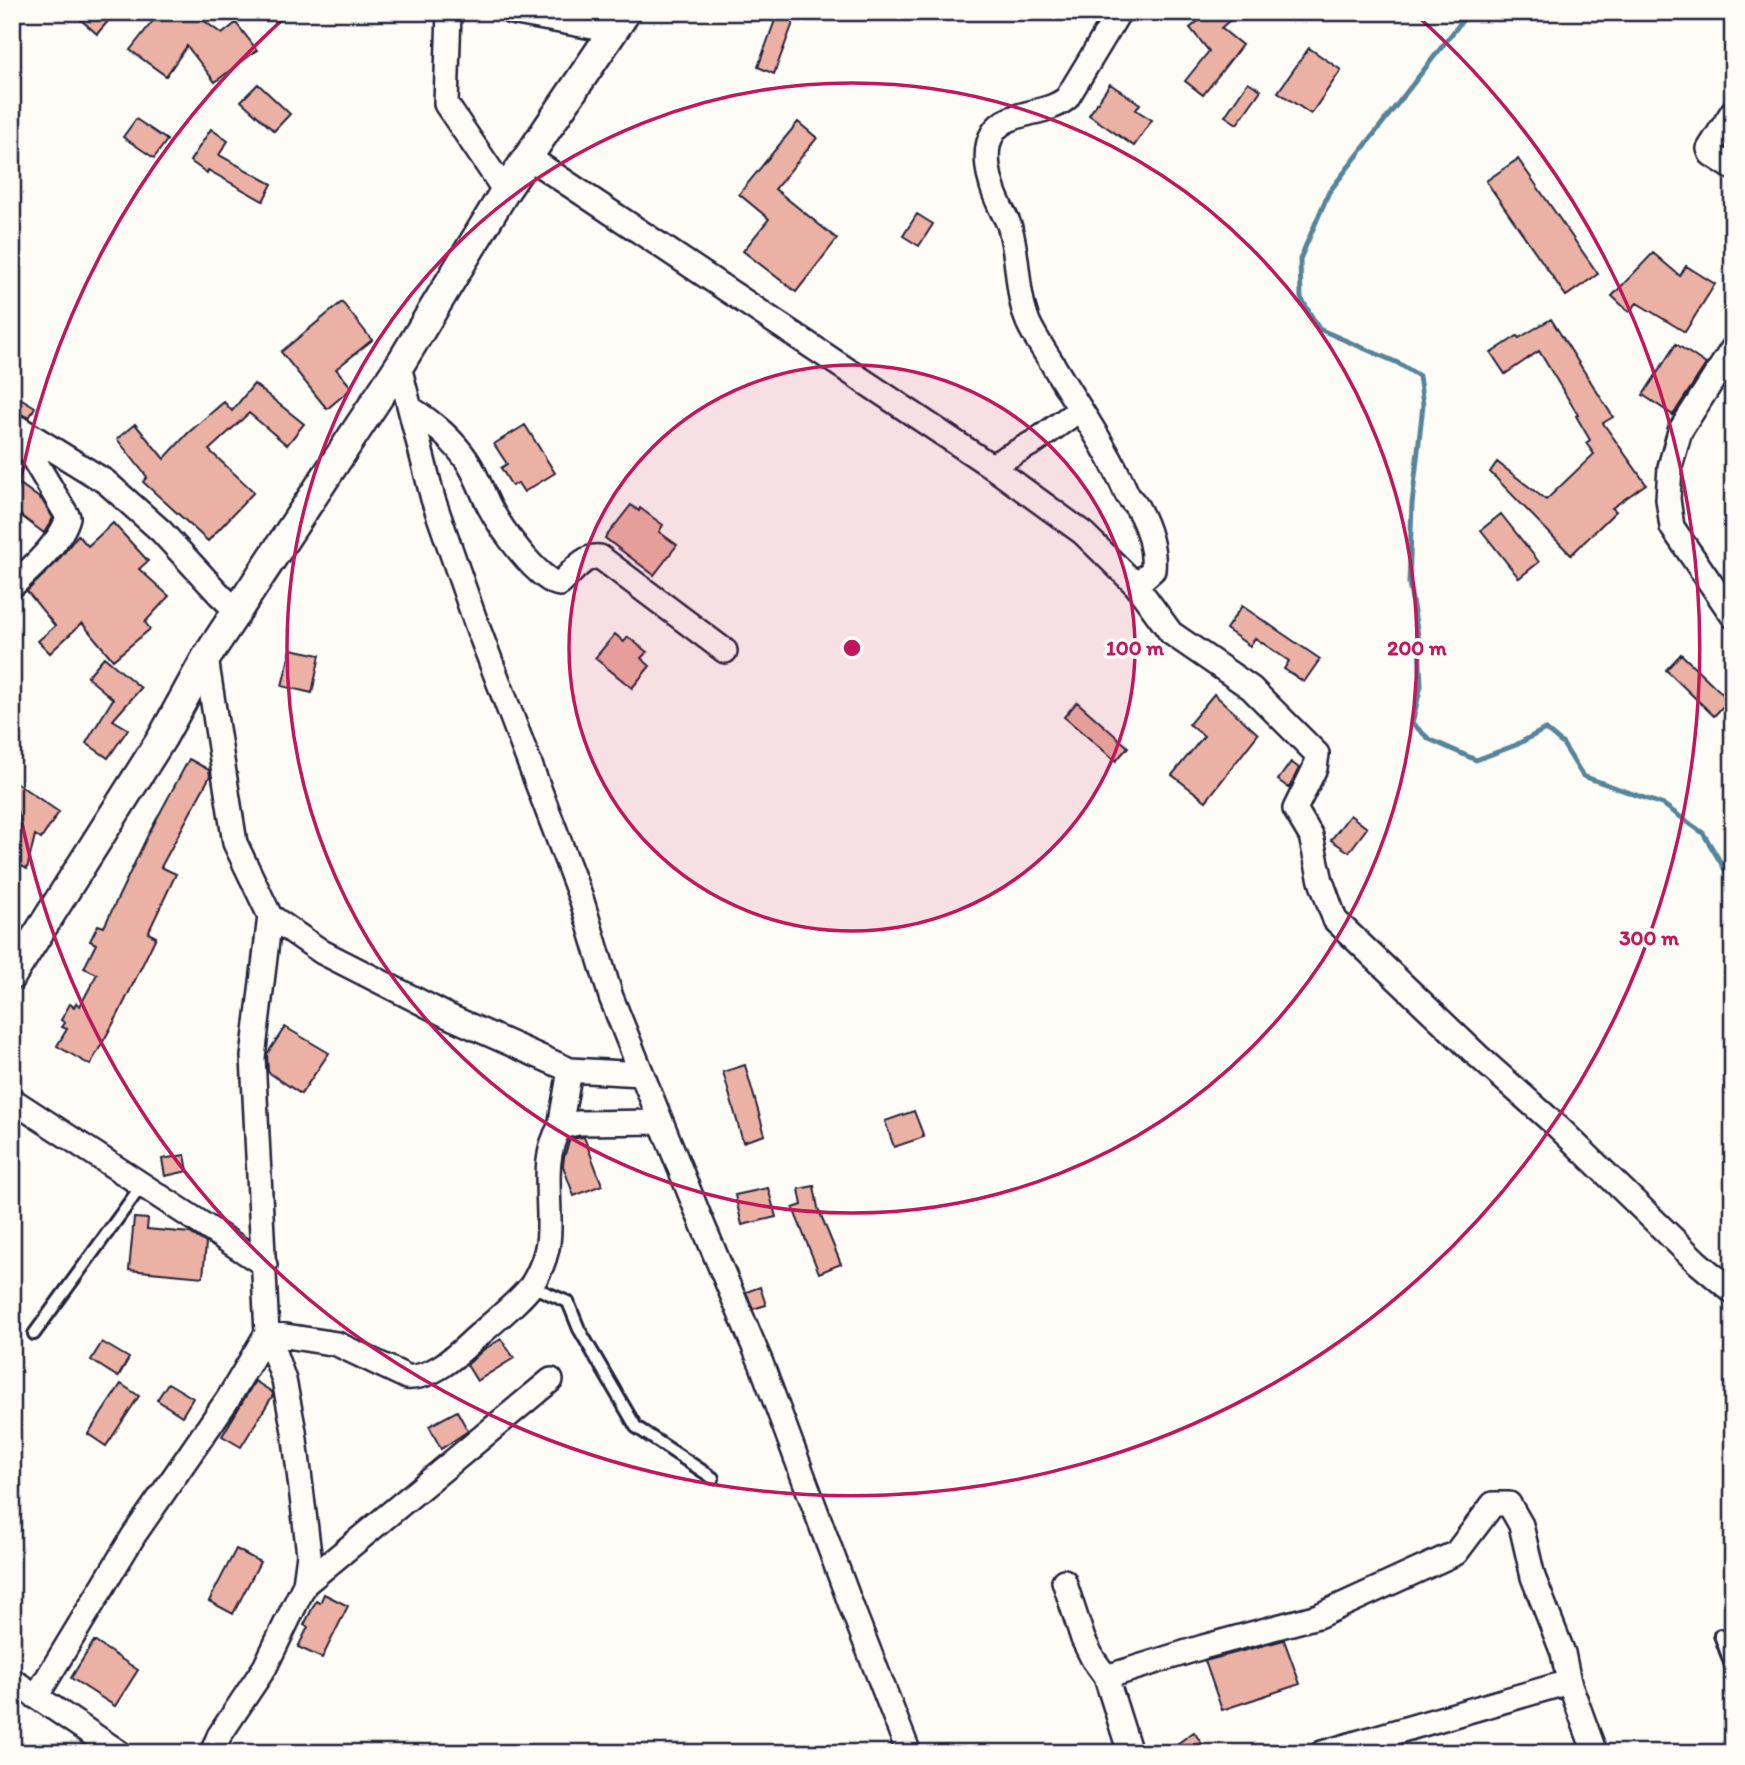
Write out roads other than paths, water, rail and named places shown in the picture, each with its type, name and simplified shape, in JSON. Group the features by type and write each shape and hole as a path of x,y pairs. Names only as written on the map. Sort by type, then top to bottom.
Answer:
{"street":[{"path":"449,12 446,104 505,191"},
{"path":"12,975 162,738 206,658 399,366 505,191 620,22 510,12"},
{"path":"1115,14 1067,98 1058,107 997,125 990,136 987,163 997,201 1010,227 1022,299 1029,323 1079,410 1118,469 1127,495 1138,507 1151,542 1153,570 1136,585"},
{"path":"1733,111 1709,149 1711,154 1733,168"},
{"path":"528,157 991,466 1083,533 1136,585 1171,633 1251,688 1317,754 1315,768 1295,809 1311,836 1321,881 1335,920 1478,1056 1558,1127 1697,1262 1733,1292"},
{"path":"1733,348 1680,431 1670,467 1668,499 1672,527 1733,616"},
{"path":"399,366 433,499 472,611 582,901 611,998 761,1363 909,1753"},
{"path":"410,408 449,438 469,464 490,508 520,552 547,579 554,584 560,584 587,558 600,557 725,651"},
{"path":"991,466 1036,441 1079,410"},
{"path":"13,425 106,482 161,531 237,611"},
{"path":"12,586 26,574 64,529 68,517 13,425"},
{"path":"206,658 235,843 270,916 322,952 449,1016 570,1070 642,1074"},
{"path":"212,1753 219,1736 265,1667 305,1584 309,1554 294,1431 284,1380 267,1333 253,1056 270,916"},
{"path":"267,1333 337,1344 407,1377 419,1378 466,1347 531,1286 541,1267 548,1243 549,1170 553,1139 560,1127 570,1070"},
{"path":"12,1100 265,1265"},
{"path":"560,1127 578,1123 661,1122"},
{"path":"36,1697 134,1535 228,1399 267,1333"},
{"path":"305,1584 551,1380"},
{"path":"1106,1677 1318,1616 1456,1553 1493,1504 1509,1504 1521,1525 1533,1577 1563,1653 1569,1682 1595,1753"},
{"path":"1064,1581 1083,1639 1106,1677 1130,1753"},
{"path":"12,1680 120,1753"},
{"path":"1322,1753 1569,1682"}],"lane":[{"path":"34,1334 142,1185"},
{"path":"531,1286 568,1303 579,1329 636,1427 713,1478"},
{"path":"1720,1635 1733,1671"}],"waterway":[{"path":"1466,12 1465,17 1329,192 1300,259 1301,298 1319,329 1398,363 1419,376 1423,405 1412,504 1409,583 1419,641 1421,686 1412,723 1429,739 1476,760 1516,745 1545,729 1563,744 1583,776 1664,805 1703,833 1727,873 1733,897"}]}
